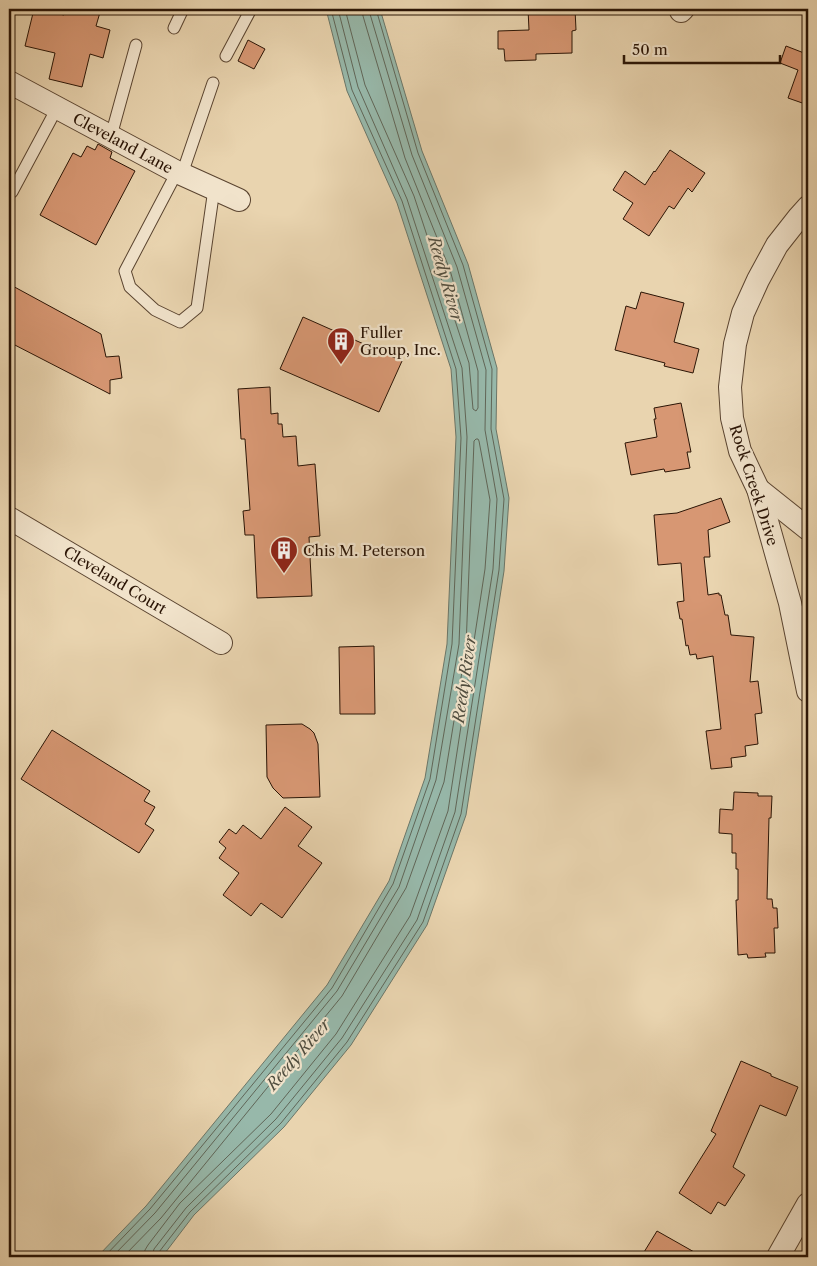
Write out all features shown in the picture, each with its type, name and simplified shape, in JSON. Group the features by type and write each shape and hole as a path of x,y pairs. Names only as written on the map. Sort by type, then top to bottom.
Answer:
{"street":[{"name":"Cleveland Lane","path":"9,82 179,173 239,200"},
{"name":"Rock Creek Drive","path":"808,207 778,245 758,280 743,314 735,344 730,388 732,418 740,450 758,489 790,603 808,690"},
{"path":"758,489 808,529"},
{"name":"Cleveland Court","path":"9,518 221,643"},
{"path":"778,1257 808,1204"}],"lane":[{"path":"174,28 183,9"},
{"path":"226,56 251,9"},
{"path":"111,136 136,45"},
{"path":"213,83 179,173 125,271 130,287 155,310 180,322 197,308 214,189"},
{"path":"12,192 57,108"}],"water":[{"name":"Reedy River","path":"326,9 380,9 422,151 468,264 497,368 496,429 509,498 504,571 466,815 427,925 351,1045 284,1127 194,1215 162,1257 97,1257 146,1206 327,985 389,881 425,778 447,644 456,437 451,369 397,203 347,91"}],"building":[{"path":"34,9 64,15 65,9 101,9 96,26 110,30 103,58 90,54 82,87 49,79 55,53 25,46"},
{"path":"528,9 575,9 576,30 572,31 572,53 536,54 536,60 505,61 504,49 498,49 498,31 529,30"},
{"path":"248,40 265,49 254,69 238,61"},
{"path":"786,46 804,53 806,47 808,47 808,105 788,98 798,70 780,63"},
{"path":"98,144 112,152 110,158 135,171 96,245 40,215 73,153 81,157 87,146 95,150"},
{"path":"670,150 705,173 692,192 688,188 674,209 669,206 649,236 623,219 633,203 613,190 625,171 645,185"},
{"path":"9,284 101,334 106,357 119,356 122,378 110,380 110,394 9,342"},
{"path":"641,292 684,303 674,342 699,349 693,373 664,366 665,363 615,350 626,306 636,309"},
{"name":"Fuller Group, Inc.","path":"303,317 402,361 379,412 280,369"},
{"path":"270,387 271,414 278,413 278,424 282,424 283,437 296,436 298,466 315,464 320,536 309,537 312,596 257,598 254,535 245,535 243,511 250,510 245,439 241,439 238,389"},
{"path":"681,403 691,452 687,452 690,468 665,472 664,469 631,475 625,443 657,437 654,408"},
{"path":"721,498 730,522 708,530 710,557 704,557 708,595 719,593 721,595 725,615 728,615 731,635 754,637 750,682 758,681 762,713 755,714 758,744 745,746 746,756 731,758 732,767 711,769 706,731 721,729 713,656 697,659 696,654 690,655 688,645 686,646 677,602 684,601 681,563 658,565 654,515 677,513"},
{"path":"374,646 375,714 340,714 339,647"},
{"path":"302,724 314,733 318,744 320,797 283,798 273,788 267,777 266,725"},
{"path":"52,730 150,791 144,801 155,807 145,824 154,830 139,853 21,779"},
{"path":"734,792 758,793 758,796 772,796 771,818 769,818 767,899 772,899 773,908 777,908 778,928 774,928 775,953 765,953 766,957 748,958 747,954 738,955 736,900 738,900 738,869 736,869 736,853 732,853 732,834 719,833 720,809 733,810"},
{"path":"285,807 312,827 298,846 322,863 282,918 261,903 251,916 223,895 239,873 219,858 226,848 219,842 229,829 236,834 243,825 261,839"},
{"path":"741,1061 798,1087 786,1116 760,1105 733,1167 745,1175 725,1206 718,1202 711,1214 679,1193 716,1134 711,1131"},
{"path":"657,1231 703,1257 641,1257"}],"place":[{"name":"Fuller Group, Inc.","path":"341,365"},
{"name":"Chis M. Peterson","path":"284,574"}]}
